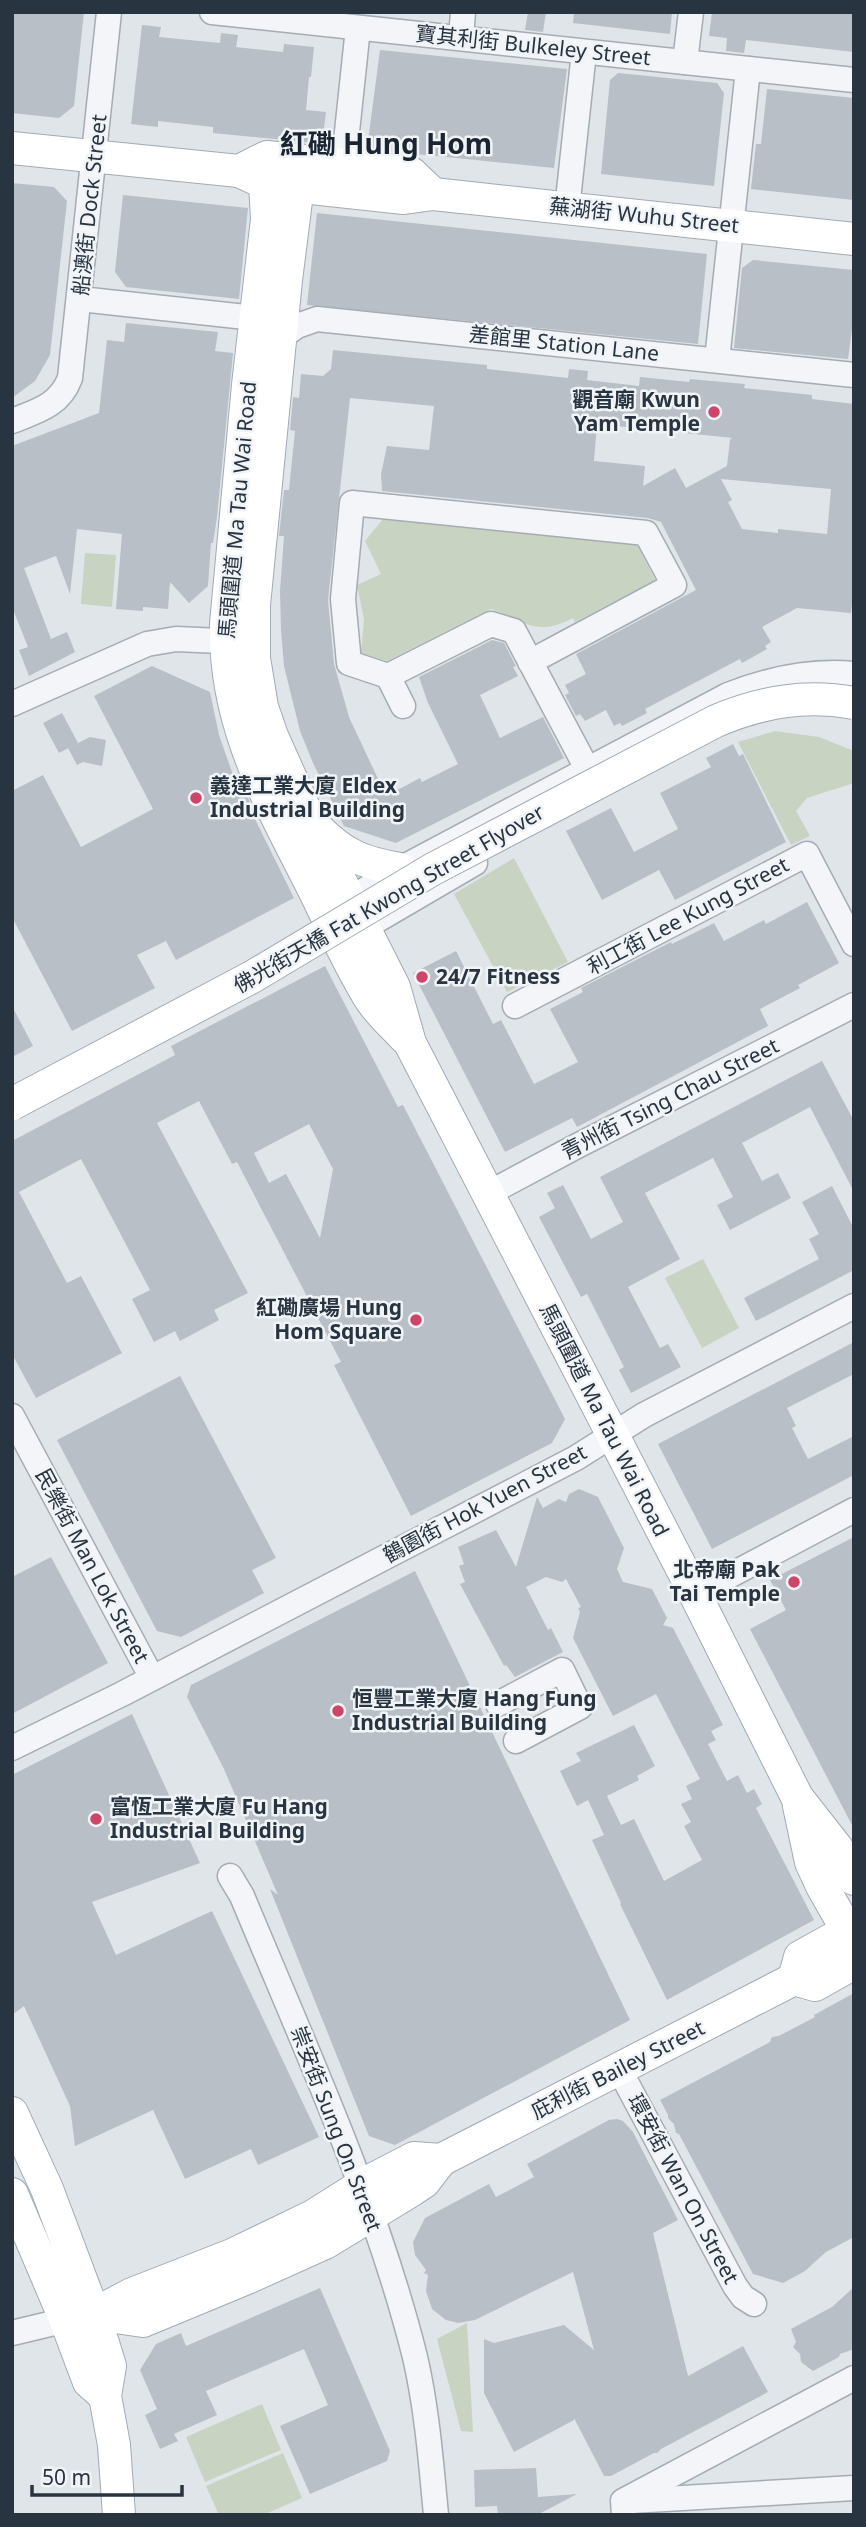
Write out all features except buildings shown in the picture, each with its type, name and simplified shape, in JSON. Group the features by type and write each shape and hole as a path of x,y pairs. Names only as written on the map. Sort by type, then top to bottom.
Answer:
{"main road":[{"name":"蕪湖街 Wuhu Street","path":"12,148 404,198 433,194 854,239"},
{"name":"蕪湖街 Wuhu Street","path":"252,177 267,158 411,173 433,194"},
{"path":"267,219 298,185 341,165"},
{"name":"馬頭圍道 Ma Tau Wai Road","path":"252,177 267,219 228,583 239,642 284,765 310,821 346,922"},
{"name":"馬頭圍道 Ma Tau Wai Road","path":"298,185 256,586 239,642 231,697 246,746 271,806 346,922 394,987 410,1043 797,1797 837,1848 854,1879"},
{"name":"佛光街天橋 Fat Kwong Street Flyover","path":"12,1092 216,984 404,872 715,706 774,686 807,683 854,685"},
{"name":"佛光街天橋 Fat Kwong Street Flyover","path":"12,1104 242,982 443,863 716,721 750,708 790,700 822,699 854,703"},
{"path":"310,821 339,848 354,857 400,869"},
{"name":"馬頭圍道 Ma Tau Wai Road","path":"797,1797 811,1862 852,1933"},
{"path":"794,1979 800,1957 852,1933"},
{"name":"庇利街 Bailey Street","path":"80,2317 232,2255 313,2216 424,2182 441,2160 794,1979 815,1985 854,1963"},
{"path":"12,2113 47,2189 80,2317"},
{"path":"12,2194 110,2366 105,2396 114,2445 119,2515"}],"street":[{"name":"船澳街 Dock Street","path":"12,421 47,408 61,395 71,377 109,12"},
{"name":"寶其利街 Bulkeley Street","path":"212,12 854,80"},
{"path":"461,38 463,12"},
{"path":"685,62 691,12"},
{"path":"341,165 358,28"},
{"path":"567,209 584,51"},
{"path":"717,360 748,69"},
{"path":"80,299 256,317"},
{"name":"差館里 Station Lane","path":"280,338 298,326 317,319 854,375"},
{"path":"403,706 388,676 349,663 343,598 352,503 646,533 674,586 530,662"},
{"path":"388,676 491,624 514,631 590,774"},
{"path":"12,704 147,644 176,639 239,642"},
{"path":"346,922 400,869 590,774 728,695 756,684 786,677 818,673 854,674"},
{"path":"12,1092 236,975 295,941 346,922 500,848 724,732 760,719 788,715 816,713 854,717"},
{"name":"利工街 Lee Kung Street","path":"515,1006 807,854 854,944"},
{"name":"青州街 Tsing Chau Street","path":"487,1194 854,1005"},
{"name":"鶴園街 Hok Yuen Street","path":"12,1748 576,1458 657,1409 854,1307"},
{"name":"民樂街 Man Lok Street","path":"12,1416 152,1678"},
{"path":"695,1594 854,1510"},
{"path":"498,1704 562,1670 580,1707 516,1741"},
{"name":"崇安街 Sung On Street","path":"230,1876 242,1896 367,2200 415,2358 429,2434 436,2515"},
{"name":"環安街 Wan On Street","path":"619,2069 735,2286 743,2297 754,2304"},
{"name":"庇利街 Bailey Street","path":"12,2333 80,2317"},
{"path":"624,2508 854,2378"},
{"path":"624,2508 854,2488"}],"green space":[{"path":"383,519 637,545 655,580 575,622 573,618 549,627 531,626 491,609 387,661 361,653 364,619 357,585 381,574 365,541"},
{"path":"85,553 116,555 112,607 81,604"},
{"path":"775,731 819,737 854,751 854,783 807,798 796,811 810,836 791,845 738,742"},
{"path":"514,858 568,962 507,992 454,894"},
{"path":"703,1259 739,1328 702,1348 665,1278"},
{"path":"467,2323 473,2432 461,2431 437,2339"},
{"path":"262,2404 281,2450 205,2482 186,2437"},
{"path":"283,2453 302,2498 263,2515 219,2515 206,2486"}],"place":[{"name":"觀音廟 Kwun Yam Temple","path":"714,412"},
{"name":"義達工業大廈 Eldex Industrial Building","path":"196,798"},
{"name":"24/7 Fitness","path":"422,977"},
{"name":"紅磡廣場 Hung Hom Square","path":"416,1320"},
{"name":"北帝廟 Pak Tai Temple","path":"794,1582"},
{"name":"恒豐工業大廈 Hang Fung Industrial Building","path":"338,1711"},
{"name":"富恆工業大廈 Fu Hang Industrial Building","path":"96,1819"}],"district":[{"name":"紅磡 Hung Hom","path":"386,144"}]}
